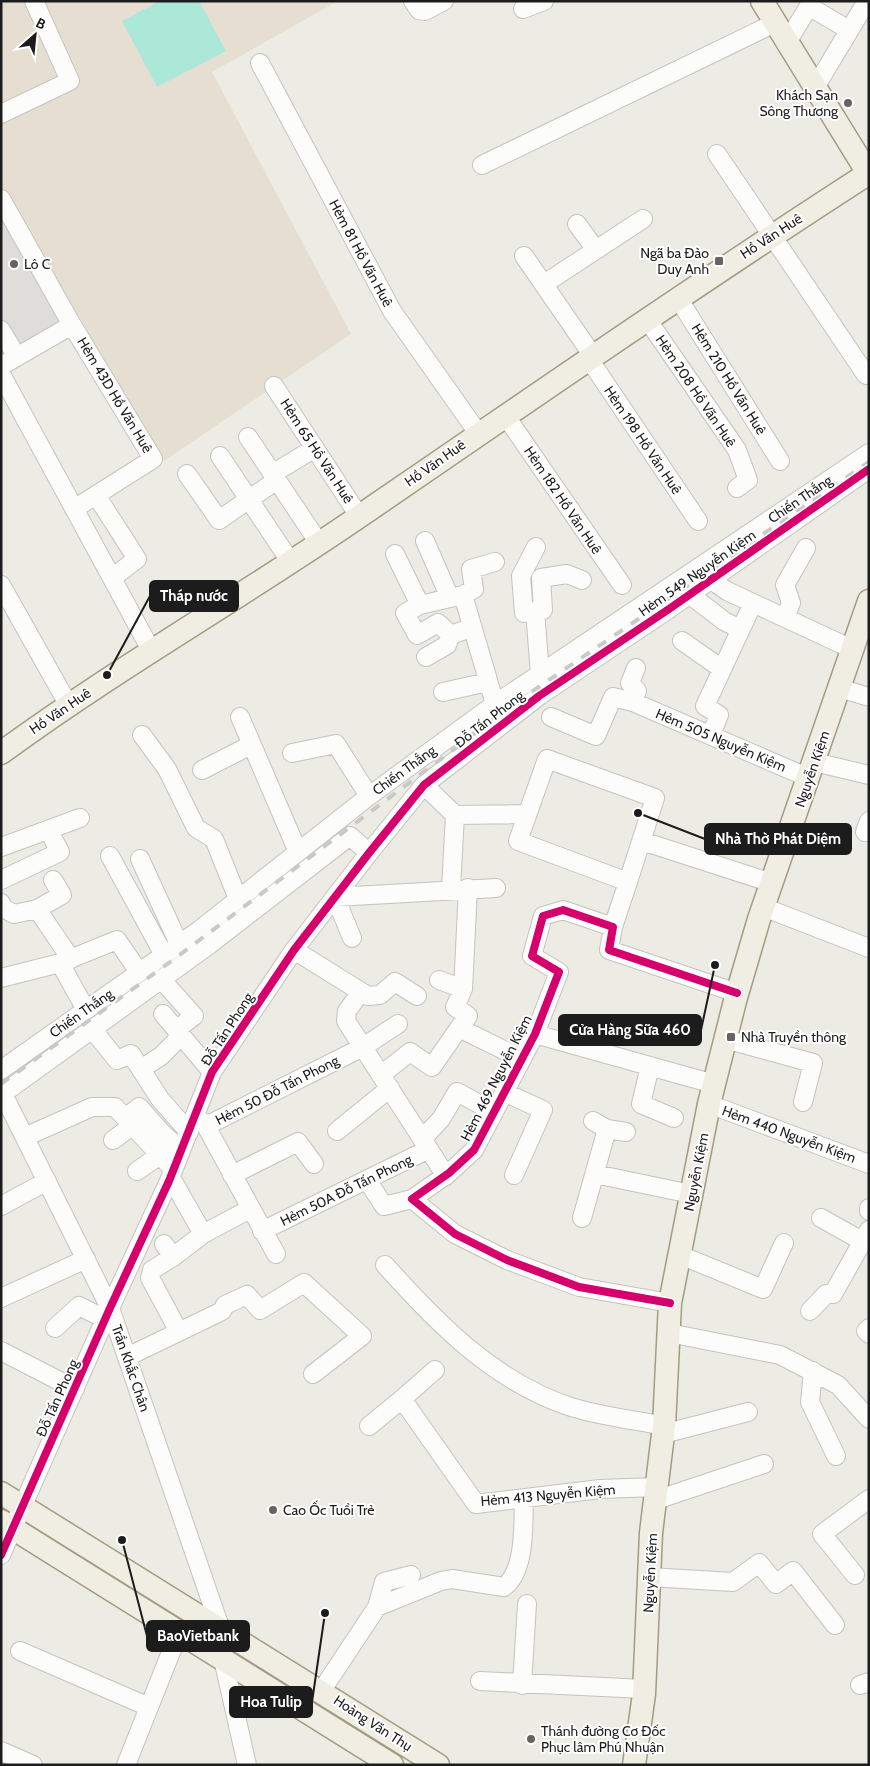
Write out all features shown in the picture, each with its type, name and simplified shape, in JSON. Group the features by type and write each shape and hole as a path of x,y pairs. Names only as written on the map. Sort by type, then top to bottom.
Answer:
{"main road":[{"path":"762,1 786,44 869,173"},
{"name":"Hồ Văn Huê","path":"1,753 68,704 152,652 319,543 678,298 869,173"},
{"name":"Nguyễn Kiệm","path":"634,1765 644,1689 651,1533 664,1430 670,1303 711,1094 737,993 763,907 812,770 852,649 864,629 869,601"},
{"name":"Hoàng Văn Thụ","path":"1,1493 221,1630 322,1690 438,1765"},
{"name":"Hoàng Văn Thụ","path":"7,1524 392,1765"}],"street":[{"path":"1,114 70,81 34,1"},
{"path":"413,1 419,10 425,11 444,1"},
{"path":"523,9 544,1"},
{"path":"814,89 867,1"},
{"path":"786,44 811,4 849,30"},
{"path":"482,166 775,23"},
{"name":"Hẻm 81 Hồ Văn Huê","path":"260,63 392,311 478,433"},
{"path":"717,154 866,375"},
{"name":"Hẻm 43D Hồ Văn Huê","path":"1,199 72,325 153,459 74,509"},
{"path":"544,284 643,219"},
{"path":"577,224 596,250"},
{"name":"Hẻm 198 Hồ Văn Huê","path":"524,256 698,521"},
{"name":"Hẻm 210 Hồ Văn Huê","path":"678,298 780,461"},
{"name":"Hẻm 208 Hồ Văn Huê","path":"647,319 737,450 748,480 737,488"},
{"name":"Hẻm 43D Hồ Văn Huê","path":"1,366 72,325"},
{"path":"1,330 17,357"},
{"path":"1,374 152,652"},
{"name":"Hẻm 65 Hồ Văn Huê","path":"274,386 359,516"},
{"name":"Hẻm 182 Hồ Văn Huê","path":"505,415 622,585"},
{"path":"248,437 319,543"},
{"path":"187,474 219,520 249,500 275,477 314,448"},
{"name":"Chiến Thắng","path":"1,1070 179,944 369,796 495,704 869,452"},
{"path":"220,456 290,561"},
{"name":"Hẻm 549 Nguyễn Kiệm","path":"539,696 869,469"},
{"path":"96,495 136,560 112,578"},
{"path":"425,541 472,628 495,704"},
{"path":"536,546 521,576 524,613 543,610 541,578 567,574 582,580"},
{"path":"785,618 791,603 785,586 806,548"},
{"path":"395,554 420,605"},
{"path":"451,635 438,623 417,635 405,613 420,605 456,596 474,589 471,569 495,562"},
{"path":"710,579 727,590 852,649"},
{"path":"1,585 7,610 68,704"},
{"path":"689,594 724,621 740,629"},
{"path":"710,735 719,715 705,706 753,602"},
{"path":"535,611 540,674"},
{"path":"451,635 472,628"},
{"path":"426,657 447,646 451,635"},
{"path":"682,641 722,669"},
{"path":"633,702 637,691 630,683 636,668"},
{"path":"443,692 488,682"},
{"path":"839,688 869,697"},
{"name":"Đỗ Tấn Phong","path":"1,1555 7,1524 23,1506 181,1150 196,1125 212,1072 294,950 368,853 424,785 539,696"},
{"name":"Hẻm 505 Nguyễn Kiệm","path":"551,717 596,736 613,696 633,702 710,735 812,770 869,776"},
{"path":"240,717 298,852"},
{"path":"142,735 168,769 196,828 214,839 238,899"},
{"path":"292,753 336,744 369,796"},
{"path":"202,770 252,745"},
{"path":"628,882 518,841 547,760 656,798 642,841 613,927 610,950 737,993"},
{"path":"393,779 410,803"},
{"path":"337,1131 410,1052 432,1067 468,1016 455,1007 463,990 460,888 455,815 424,785"},
{"path":"455,815 527,814"},
{"path":"21,871 4,846 80,818"},
{"path":"1,880 60,852 49,831"},
{"name":"Chiến Thắng","path":"2,1093 162,979 350,836 368,853"},
{"path":"642,841 772,883"},
{"path":"110,856 164,955"},
{"path":"140,859 179,944"},
{"path":"1,903 3,908 14,914 36,909 62,895 53,880"},
{"path":"352,938 335,897 460,888 496,888"},
{"path":"763,907 869,948"},
{"path":"36,909 65,961 86,1010"},
{"name":"Hẻm 469 Nguyễn Kiệm","path":"412,1199 446,1176 474,1150 535,1034 559,972 532,956 543,916 564,910 613,927"},
{"path":"1,978 65,961 117,940 139,972"},
{"path":"294,950 368,996 380,995 396,982 417,996"},
{"path":"92,1029 117,1060 131,1054 141,1069 162,1056 179,1032 194,1016 162,979"},
{"path":"439,980 463,990"},
{"path":"361,992 347,1011 346,1021 446,1176"},
{"path":"163,1014 212,1072"},
{"name":"Hẻm 50 Đỗ Tấn Phong","path":"196,1125 363,1047 398,1024"},
{"path":"460,1028 522,1059"},
{"name":"Hẻm 469 Nguyễn Kiệm","path":"535,1034 650,1066 711,1094"},
{"path":"726,1039 813,1063 803,1102"},
{"path":"650,1066 641,1104 674,1118"},
{"name":"Hẻm 50A Đỗ Tấn Phong","path":"141,1069 160,1099 196,1125 232,1175 276,1254"},
{"name":"Hẻm 50A Đỗ Tấn Phong","path":"262,1231 367,1180 425,1144 457,1092 494,1112"},
{"path":"504,1092 543,1110 514,1175"},
{"name":"Trần Khắc Chân","path":"2,1093 86,1259 127,1357 221,1630"},
{"name":"Hẻm 440 Nguyễn Kiệm","path":"711,1094 868,1161"},
{"path":"25,1137 92,1107 124,1117 160,1155 203,1234"},
{"path":"114,1140 124,1117 139,1107 162,1134 181,1150"},
{"path":"582,1218 595,1174 600,1125 626,1132"},
{"path":"232,1175 298,1142 314,1164"},
{"path":"138,1170 160,1155"},
{"path":"595,1174 692,1194"},
{"path":"367,1180 384,1206 412,1199 454,1234 507,1260 578,1287 670,1303"},
{"path":"1,1206 47,1181"},
{"path":"179,1332 150,1278 152,1270 169,1251 250,1209"},
{"path":"810,1311 826,1294 833,1294 866,1236 821,1218"},
{"path":"680,1255 763,1290 784,1243"},
{"path":"1,1298 86,1259"},
{"path":"385,1265 427,1312 474,1354 533,1392 572,1407 664,1430 748,1412"},
{"path":"127,1357 222,1311 225,1305 247,1295 260,1310 289,1294 304,1283 362,1336 313,1374"},
{"path":"55,1328 79,1306 108,1313"},
{"path":"869,1328 866,1331 869,1334"},
{"path":"669,1333 780,1355 838,1385 869,1420"},
{"path":"1,1350 74,1389"},
{"path":"370,1426 435,1370"},
{"path":"813,1371 810,1402 836,1456"},
{"name":"Hẻm 413 Nguyễn Kiệm","path":"402,1399 476,1504 600,1489 656,1493 764,1464"},
{"path":"377,1607 441,1581 452,1580 504,1587 509,1584 521,1557 524,1498"},
{"path":"855,1575 822,1534 867,1504"},
{"path":"649,1577 733,1582 759,1563 776,1584 793,1571 835,1625"},
{"path":"322,1690 377,1607 384,1582 411,1575"},
{"path":"522,1685 528,1604"},
{"path":"126,1765 179,1632"},
{"path":"20,1652 149,1707"},
{"path":"223,1659 247,1765"},
{"path":"480,1681 510,1681 522,1685 644,1689"},
{"path":"1,1751 33,1765"}],"shaded area":[{"path":"1,1 338,1 212,72 351,334 164,461 1,184"},
{"path":"160,1 199,1 226,51 157,87 122,21"},
{"path":"1,184 80,319 1,364"}],"railway":[{"path":"1,1084 177,957 521,699 869,462"}],"cycle path":[{"path":"1,1555 110,1308 169,1181 212,1072 294,950 369,853 424,785 539,696 669,609 869,469"},
{"path":"670,1303 579,1287 507,1260 455,1234 412,1199 449,1173 474,1150 535,1034 559,972 532,956 543,916 563,910 613,927 609,950 737,993"}],"place":[{"name":"Khách Sạn Sông Thương","path":"848,103"},
{"name":"Ngã ba Đào Duy Anh","path":"719,261"},
{"name":"Lô C","path":"14,264"},
{"name":"Tháp nước","path":"107,675"},
{"name":"Nhà Thờ Phát Diệm","path":"638,813"},
{"name":"Cửa Hàng Sữa 460","path":"715,965"},
{"name":"Nhà Truyền thông","path":"731,1037"},
{"name":"Cao Ốc Tuổi Trẻ","path":"273,1510"},
{"name":"BaoVietbank","path":"122,1540"},
{"name":"Hoa Tulip","path":"325,1613"},
{"name":"Thánh đường Cơ Đốc Phục lâm Phú Nhuận","path":"531,1739"}]}
